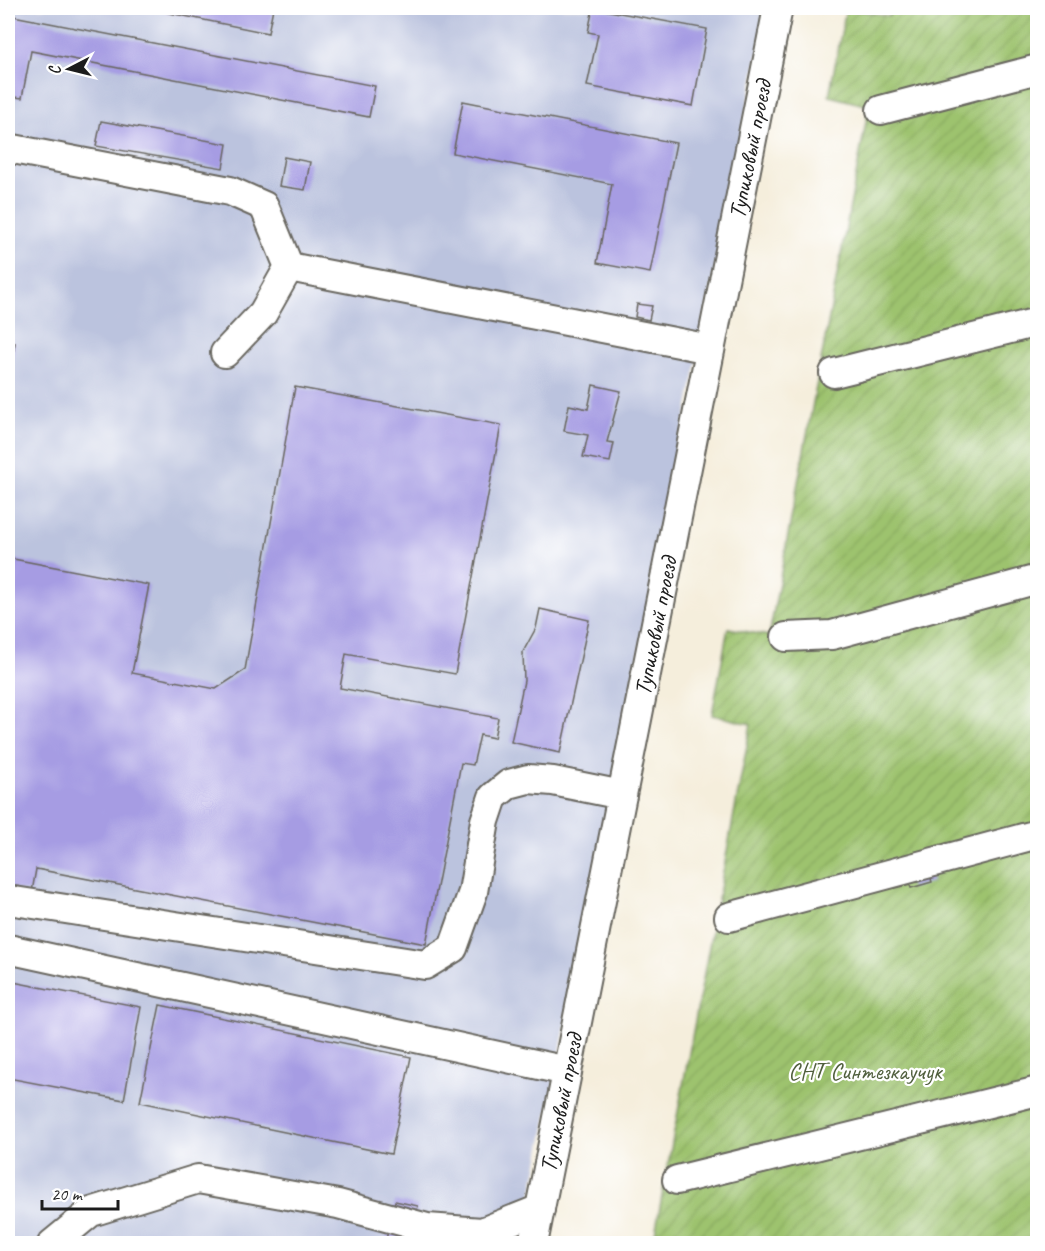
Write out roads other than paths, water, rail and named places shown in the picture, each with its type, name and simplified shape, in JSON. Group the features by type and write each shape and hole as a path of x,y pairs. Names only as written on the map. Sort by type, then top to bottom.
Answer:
{"street":[{"name":"Тупиковый проезд","path":"533,1244 778,8"},
{"path":"881,110 1038,69"},
{"path":"8,148 230,191 264,206 289,267"},
{"path":"289,267 710,349"},
{"path":"225,353 263,313 289,267"},
{"path":"834,373 1038,322"},
{"path":"786,637 832,635 1038,579"},
{"path":"8,900 425,965 453,948 473,892 485,821 493,797 509,784 528,779 553,781 622,795"},
{"path":"729,917 1038,834"},
{"path":"8,949 567,1071"},
{"path":"677,1180 1038,1091"},
{"path":"52,1244 91,1212 198,1179 338,1204 427,1228 482,1232 540,1209"}],"park label":[{"name":"СНТ Синтезкаучук","path":"865,1071"}]}
